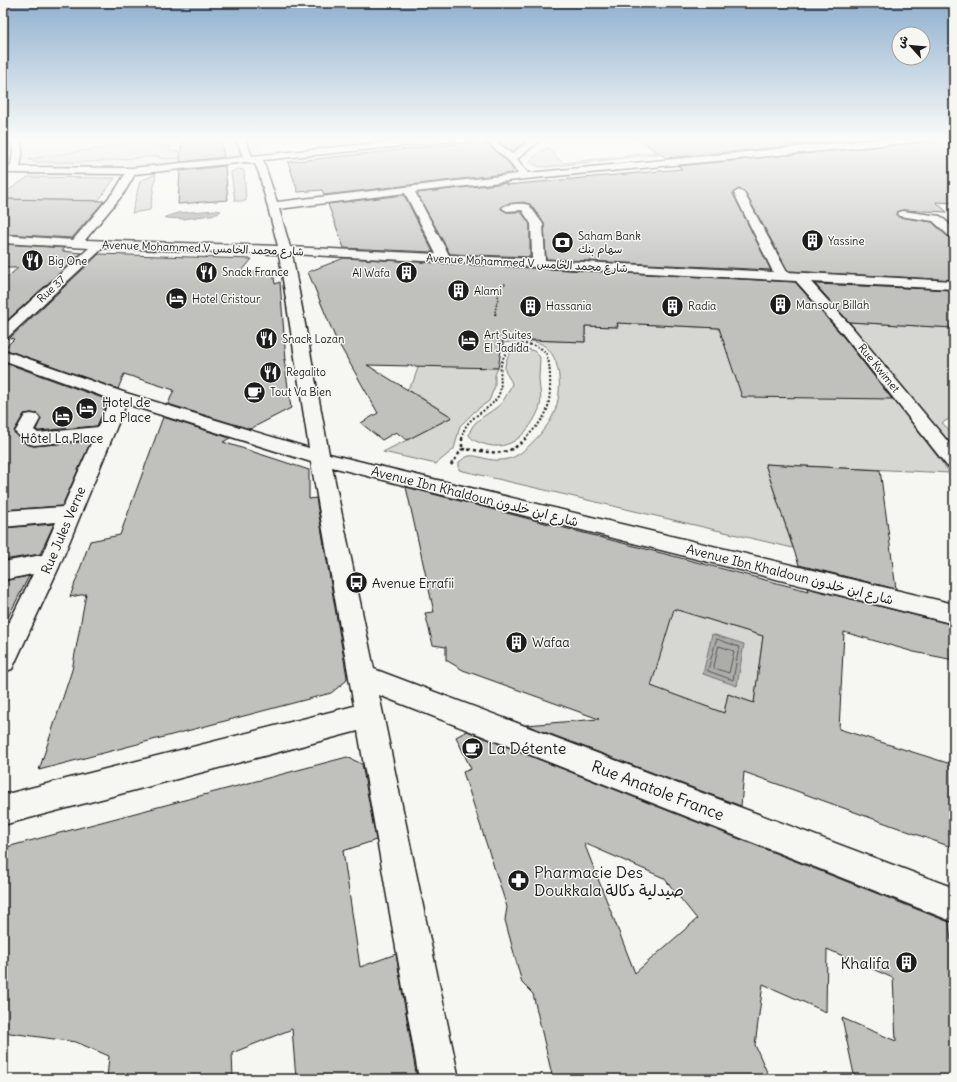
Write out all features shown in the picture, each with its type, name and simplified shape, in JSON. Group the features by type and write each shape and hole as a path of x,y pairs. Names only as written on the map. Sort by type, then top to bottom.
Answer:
{"street":[{"path":"76,244 122,188"},
{"path":"269,188 279,234 285,250 320,458 440,1079"},
{"path":"274,206 428,188"},
{"path":"409,191 444,258"},
{"path":"738,193 782,276"},
{"path":"508,208 525,207 535,220 537,224 539,263"},
{"path":"903,214 936,218 954,234"},
{"name":"Avenue Mohammed V شارع محمد الخامس","path":"3,239 76,244 285,250 954,285"},
{"name":"Rue 37","path":"3,334 100,244"},
{"name":"Rue Kwimet","path":"800,277 848,330 954,462"},
{"name":"Avenue Ibn Khaldoun شارع ابن خلدون","path":"3,355 120,397 320,458 954,614"},
{"name":"Rue Jules Verne","path":"3,661 50,562 120,397"},
{"path":"31,419 24,432 34,439 106,432"},
{"path":"3,519 70,514"},
{"path":"3,571 50,562"},
{"name":"Rue Anatole France","path":"361,676 954,905"},
{"path":"3,810 369,714"}],"path":[{"path":"495,315 500,288 511,276 512,262"},
{"path":"436,486 462,449 462,437 466,427 474,417 489,406 498,396 500,389 499,373 505,354 510,348 516,345 529,344 543,351 548,357 550,393 548,408 527,437 507,452 493,453 478,449 462,449"},
{"path":"502,345 510,348"}],"shaded area":[{"path":"11,188 107,188 98,201 3,199 3,194"},
{"path":"138,188 154,188 150,210 132,213"},
{"path":"233,188 245,188 246,201 235,201"},
{"path":"849,322 954,328 954,416 942,423 954,434 954,451"},
{"path":"617,323 718,328 720,332 844,335 950,473 765,464 793,548 459,470 459,462 469,456 504,460 519,454 541,434 554,413 559,394 559,384 556,362 551,353 545,346 536,342 523,341 503,343 503,339 585,342 585,326 618,327"},
{"path":"519,346 534,351 540,357 539,378 541,401 539,409 524,433 510,443 502,446 493,446 477,442 469,435 471,430 476,422 499,405 506,397 512,384 511,380 506,374 505,366 511,353"},
{"path":"419,365 498,368 495,375 495,386 489,401 475,411 460,426 454,449 436,464 383,452 452,417 407,389 413,382"},
{"path":"674,609 763,636 754,703 728,694 724,713 628,678"}],"water":[{"path":"215,210 221,211 217,214 184,219 165,217 177,213"},
{"path":"712,634 744,644 737,686 703,674"}],"building":[{"path":"179,188 227,188 228,200 178,204"},
{"path":"297,188 380,188 324,195 322,190 298,192"},
{"path":"458,188 954,188 954,203 936,202 947,212 903,210 898,211 896,214 899,217 932,222 949,238 954,239 954,280 788,271 745,192 740,189 733,194 771,270 546,259 544,223 530,204 523,202 507,204 501,209 507,212 521,212 530,224 530,257 450,254 417,193"},
{"path":"404,195 433,252 344,248 328,204"},
{"path":"3,199 104,201 72,238 3,234"},
{"path":"3,244 65,248 62,251 82,253 3,324 3,281 18,268 3,268"},
{"path":"99,254 252,259 241,272 273,272 275,284 280,282 286,361 284,359 291,408 250,429 168,404 174,390 124,374 118,389 4,349 14,339 10,338"},
{"path":"344,258 795,282 841,334 892,399 742,397 719,328 617,323 618,327 585,326 585,342 503,339 498,368 367,365 452,417 407,440 396,432 382,440 361,423 378,413 335,337 308,272"},
{"path":"815,284 954,290 954,328 849,322"},
{"path":"3,362 108,400 97,426 38,431 36,430 41,418 37,414 31,413 24,414 14,431 26,444 34,446 91,441 62,506 3,510"},
{"path":"163,417 230,438 223,442 309,470 309,499 316,498 347,677 346,681 331,693 39,770 72,670 86,594 70,597 90,541 120,535"},
{"path":"765,464 880,470 896,589 799,565"},
{"path":"406,487 808,591 807,588 954,625 954,660 914,652 844,632 839,729 954,765 954,848 744,772 741,806 526,725 599,719 463,670 446,660 446,647 433,645 425,613 434,612","holes":["674,609 763,636 754,703 728,694 724,713 651,686"]},
{"path":"54,524 40,554 3,560 3,528"},
{"path":"29,576 3,627 3,581"},
{"path":"467,731 949,922 951,940 954,941 954,1079 855,1079 842,1018 896,1041 893,978 827,949 826,1012 763,984 755,1045 770,1079 553,1079 533,994 522,983 505,920 507,907 463,772 471,769 456,737","holes":["584,843 664,878 697,919 635,973"]},
{"path":"347,757 362,764 376,840 343,851 360,967 396,954 417,1079 296,1079 292,1029 232,1053 233,1079 107,1079 109,1056 76,1042 3,1032 3,848"}],"place":[{"name":"Yassine","path":"812,241"},
{"name":"Saham Bank سهام بنك","path":"563,242"},
{"name":"Big One","path":"32,261"},
{"name":"Snack France","path":"206,272"},
{"name":"Al Wafa","path":"406,273"},
{"name":"Alami","path":"458,291"},
{"name":"Hotel Cristour","path":"177,299"},
{"name":"Mansour Billah","path":"780,305"},
{"name":"Hassania","path":"531,306"},
{"name":"Radia","path":"672,306"},
{"name":"Snack Lozan","path":"267,339"},
{"name":"Art Suites El Jadida","path":"469,341"},
{"name":"Regalito","path":"270,372"},
{"name":"Tout Va Bien","path":"254,392"},
{"name":"Hotel de La Place","path":"86,409"},
{"name":"Hôtel La Place","path":"62,416"},
{"name":"Avenue Errafii","path":"356,583"},
{"name":"Wafaa","path":"517,642"},
{"name":"La Détente","path":"473,748"},
{"name":"Pharmacie Des Doukkala صيدلية دكالة","path":"518,881"},
{"name":"Khalifa","path":"906,963"}]}
